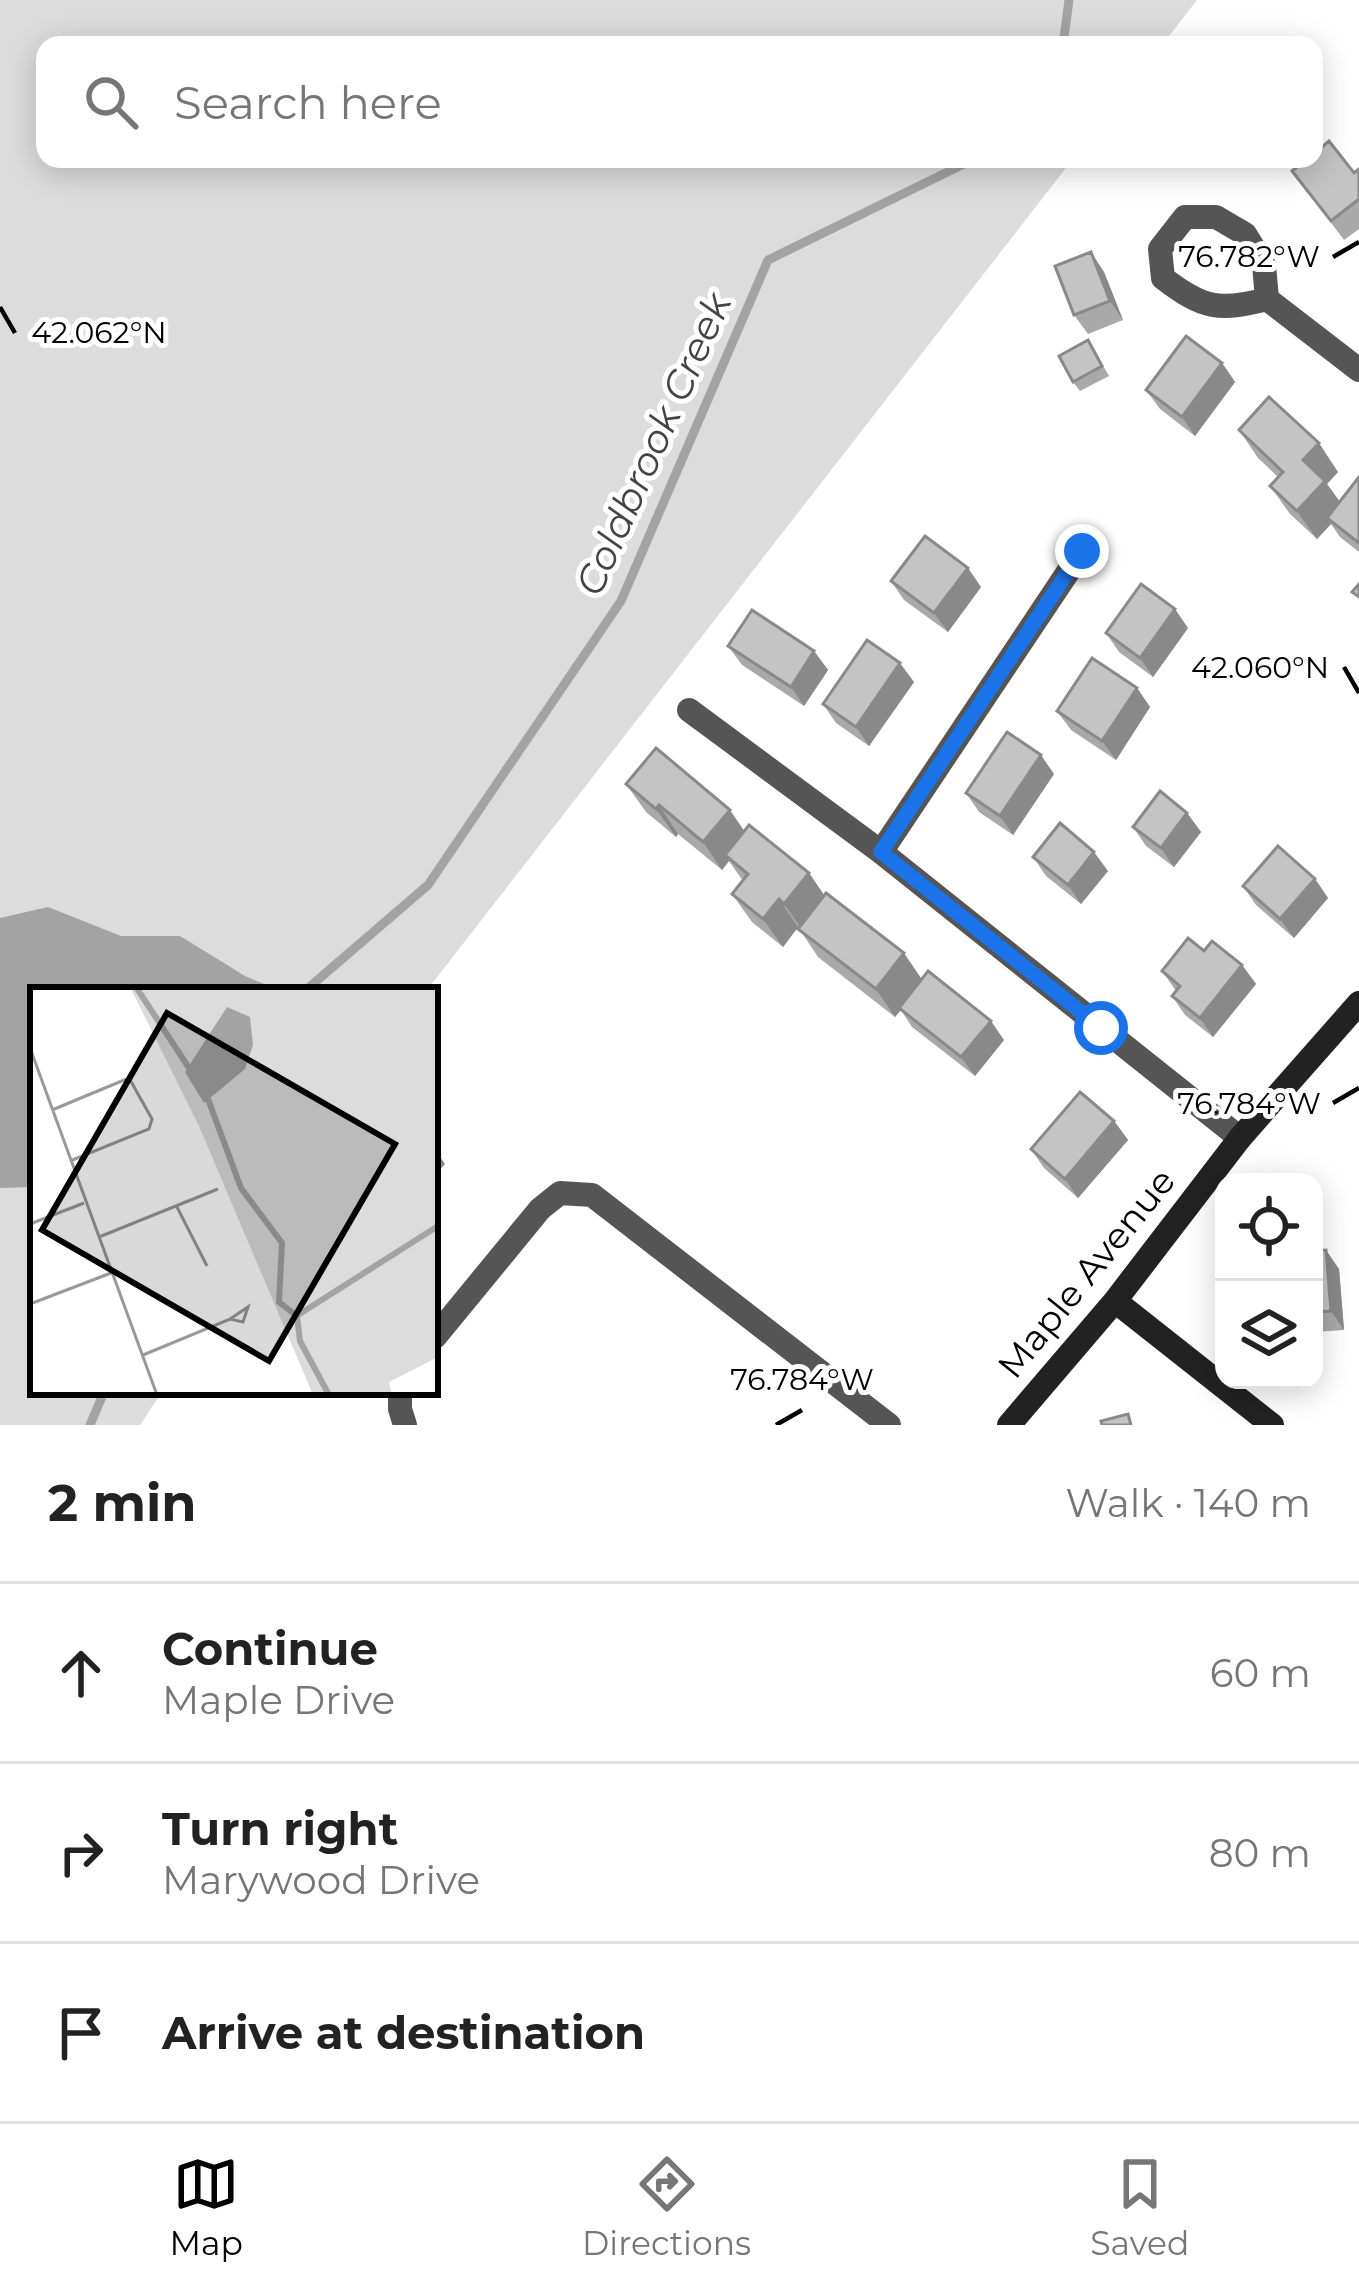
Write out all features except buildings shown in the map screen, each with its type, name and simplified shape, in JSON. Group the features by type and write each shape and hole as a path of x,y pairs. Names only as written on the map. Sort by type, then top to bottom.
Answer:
{"main road":[{"name":"Maple Avenue","path":"1009,1425 1115,1301 1240,1138 1359,1003"},
{"path":"1115,1301 1273,1425"}],"street":[{"path":"1267,299 1211,308 1200,303 1163,278 1160,249 1185,217 1216,217 1244,234 1264,265 1267,299 1359,370"},
{"path":"881,852 1082,551"},
{"path":"689,710 881,852 1240,1138"},
{"path":"438,1332 540,1209 560,1193 592,1195 889,1425"},
{"path":"400,1395 405,1425"}],"shaded area":[{"path":"0,0 1197,0 1169,36 36,36 36,168 1066,168 429,987 30,987 30,1395 160,1395 140,1425 0,1425"},
{"path":"48,907 121,936 180,936 271,987 30,987 30,1187 0,1188 0,918"}],"waterway":[{"name":"Coldbrook Creek","path":"1064,36 1069,0"},
{"name":"Coldbrook Creek","path":"309,987 428,885 621,601 768,260 956,168"},
{"name":"Coldbrook Creek","path":"90,1425 103,1395"}],"route":[{"path":"1082,551 881,852 1101,1028"}]}
